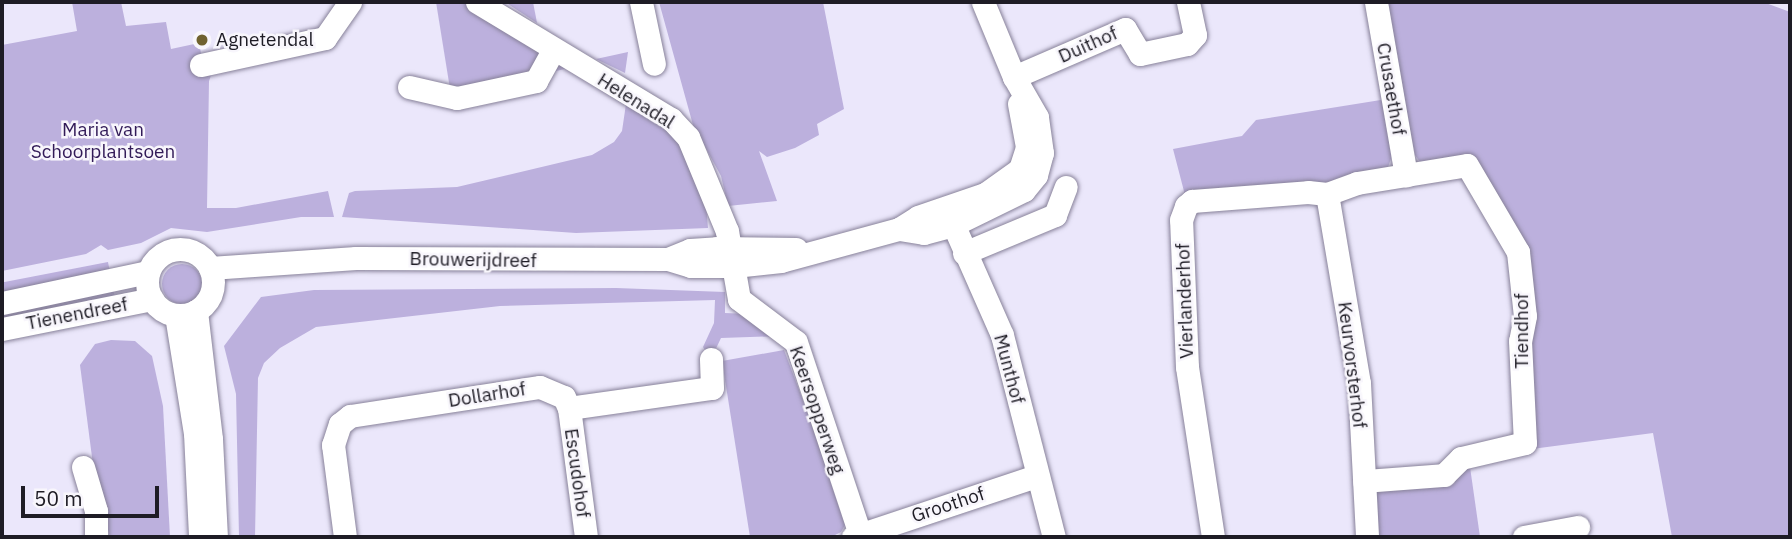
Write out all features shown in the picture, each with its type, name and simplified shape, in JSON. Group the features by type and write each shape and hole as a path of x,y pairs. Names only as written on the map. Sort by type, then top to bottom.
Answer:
{"street":[{"path":"201,65 325,38 350,2"},
{"name":"Helenadal","path":"477,2 671,119 688,137 732,257"},
{"path":"641,2 654,64"},
{"name":"Brouwerijdreef","path":"212,279 279,265 356,258 668,259 690,250 732,257 809,250 900,229 918,217 950,217 1002,185 1020,169 1027,147 1014,77 983,2"},
{"name":"Duithof","path":"1014,77 1125,29 1140,54 1187,44 1195,35 1188,2"},
{"name":"Crusaethof","path":"1376,2 1406,175"},
{"path":"409,87 457,98 536,81 553,50"},
{"name":"Tiendhof","path":"1327,194 1357,183 1467,165 1518,252 1525,316 1520,341 1525,443 1461,458 1444,475 1364,481"},
{"path":"964,253 1055,215 1066,187"},
{"name":"Vierlanderhof","path":"1213,537 1187,367 1181,220 1192,201 1308,192 1327,194"},
{"name":"Keurvorsterhof","path":"1327,194 1359,383 1367,537"},
{"name":"Munthof","path":"950,217 1002,335 1036,476 1054,537"},
{"path":"186,313 152,299 148,272 160,256 178,248 198,254 212,279 186,313 200,537"},
{"name":"Keersopperweg","path":"732,257 739,299 796,342 858,536"},
{"name":"Tienendreef","path":"2,303 148,272"},
{"name":"Tienendreef","path":"2,329 152,299"},
{"path":"186,313 211,439 216,537"},
{"path":"569,408 712,388 711,359"},
{"name":"Dollarhof","path":"345,537 333,445 340,424 350,416 540,387 564,397 569,408"},
{"name":"Escudohof","path":"569,408 586,537"},
{"path":"83,467 96,511 96,537"},
{"name":"Groothof","path":"858,536 1036,476"},
{"path":"1524,537 1578,527"}],"green space":[{"name":"Maria van Schoorplantsoen","path":"72,2 121,2 126,26 166,22 171,49 199,43 202,58 213,70 209,81 207,208 236,208 328,191 334,217 301,217 207,232 171,228 141,243 108,250 101,245 86,254 2,271 2,45 77,31"},
{"path":"436,2 466,2 569,68 451,95"},
{"path":"505,2 533,2 537,23"},
{"path":"659,2 823,2 844,109 817,124 819,135 795,148 767,157 759,151 777,201 728,206 721,176 693,125"},
{"path":"1384,2 1763,2 1790,12 1790,537 1672,537 1653,433 1532,449 1531,318 1472,158 1420,162 1415,155"},
{"path":"628,52 625,73 596,59"},
{"path":"1387,99 1394,150 1386,173 1333,185 1186,199 1173,149 1242,136 1256,120"},
{"path":"626,104 673,134 695,168 705,193 708,228 576,233 342,217 349,193 355,191 457,187 592,155 614,142 622,131"},
{"path":"108,262 111,277 5,297 2,283"},
{"path":"182,264 196,270 202,284 196,298 182,304 168,298 162,284 168,270"},
{"path":"616,288 725,292 725,313 748,314 782,336 721,338 711,359 703,347 714,323 715,300 500,306 316,327 280,348 264,363 258,378 255,537 239,537 236,394 224,346 261,297 314,290"},
{"path":"113,289 116,301 6,328 3,316"},
{"path":"111,340 135,341 152,356 163,406 170,537 110,537 95,480 80,365 95,344"},
{"path":"784,350 848,520 841,532 831,537 750,537 722,361"},
{"path":"1469,460 1480,537 1371,537 1372,492"}],"place":[{"name":"Agnetendal","path":"202,40"}]}
